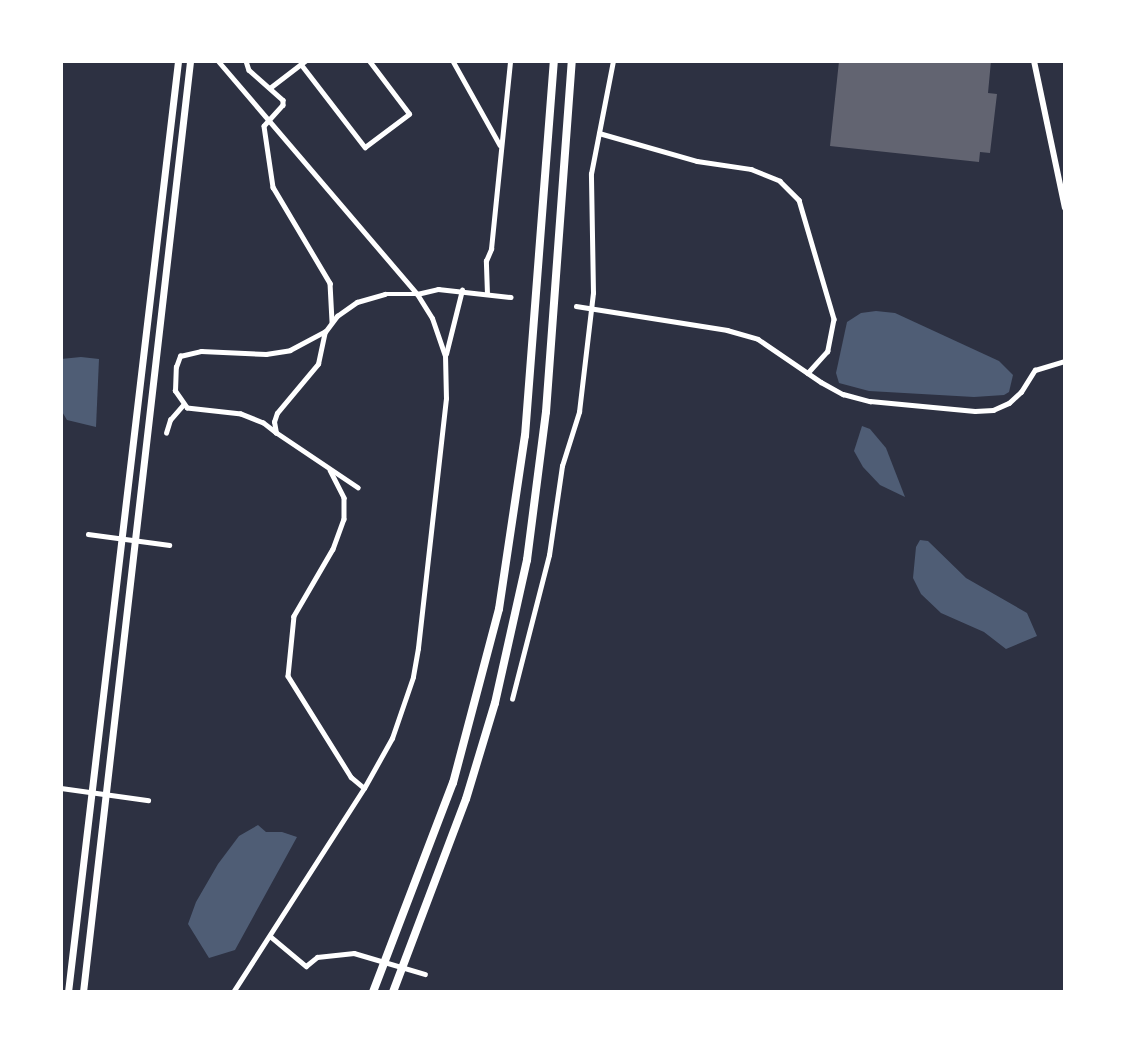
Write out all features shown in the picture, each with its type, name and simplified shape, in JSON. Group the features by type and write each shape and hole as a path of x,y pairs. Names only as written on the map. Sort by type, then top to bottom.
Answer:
{"highway":[{"path":"373,992 453,783 499,609 525,436 554,61"},
{"path":"393,992 466,799 495,703 527,560 546,412 572,61"}],"main road":[{"path":"68,992 178,61"},
{"path":"83,992 190,61"},
{"path":"1034,61 1065,208"}],"street":[{"path":"218,61 417,294 432,318 445,355"},
{"path":"246,61 249,70 283,100 284,105 264,126 273,187 330,283 332,323"},
{"path":"271,87 303,63 365,147 409,114 369,61"},
{"path":"453,61 501,146"},
{"path":"487,294 486,261 491,249 510,61"},
{"path":"512,699 549,555 562,466 579,412 593,293 591,174 613,61"},
{"path":"599,132 697,160 751,169 780,181 799,200 834,319 828,351 808,373"},
{"path":"358,488 263,423 242,414 187,408 175,391 176,367 180,356 201,351 266,354 290,350 325,332 357,302 385,294 417,294 438,289 511,297"},
{"path":"233,992 365,788 392,738 413,677 441,460 446,398 445,355 462,290"},
{"path":"576,306 726,330 758,339 843,394 870,401 975,411 993,410 1009,403 1035,370 1065,361"},
{"path":"276,433 274,422 277,413 318,364 325,332"},
{"path":"166,433 170,420 183,405"},
{"path":"330,469 344,498 344,519 333,549 294,616 288,676 351,777 365,788"},
{"path":"88,534 169,545"},
{"path":"61,789 148,800"},
{"path":"270,936 306,966 317,957 354,953 425,974"}],"water":[{"path":"861,313 895,313 999,361 1013,375 1009,392 1004,395 974,397 869,391 839,383 836,373 847,322"},
{"path":"61,359 99,359 96,427 67,420 61,410"},
{"path":"862,426 870,429 886,448 905,497 880,485 863,467 854,451"},
{"path":"920,540 928,541 966,578 1027,613 1037,636 1006,649 984,632 941,613 921,594 913,578 916,547"},
{"path":"258,825 266,832 282,832 297,837 235,950 209,958 188,924 196,902 218,864 239,836"}],"building":[{"path":"839,61 991,61 988,93 997,94 990,153 980,152 979,162 830,146"}]}
